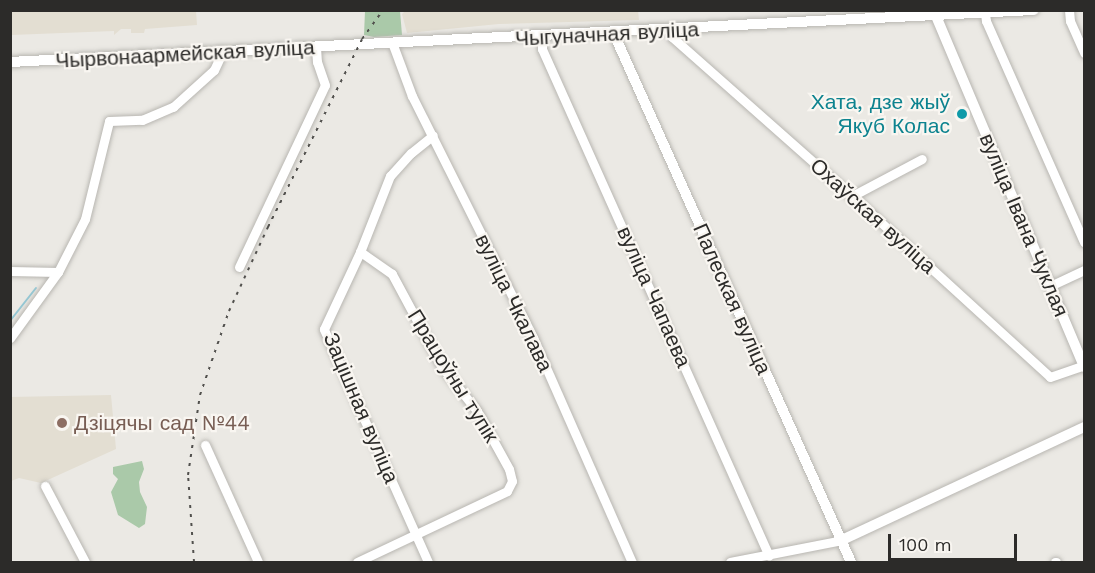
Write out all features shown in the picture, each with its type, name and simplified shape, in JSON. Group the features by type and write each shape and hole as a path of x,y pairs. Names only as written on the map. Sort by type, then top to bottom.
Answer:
{"street":[{"name":"Чыгуначная вуліца","path":"359,46 1034,10"},
{"path":"1069,10 1070,21 1084,54"},
{"path":"985,13 986,21 1084,242"},
{"name":"вуліца Івана Чуклая","path":"936,16 1084,366"},
{"name":"Охаўская вуліца","path":"671,31 672,37 852,196 1050,377 1084,366"},
{"name":"Палеская вуліца","path":"614,34 851,562"},
{"name":"вуліца Чапаева","path":"542,38 542,49 768,556"},
{"name":"вуліца Чкалава","path":"393,45 412,96 533,338 632,562"},
{"name":"Чырвонаармейская вуліца","path":"10,62 359,46"},
{"path":"239,267 325,85 317,62 316,48"},
{"path":"10,338 58,272 85,219 109,121 142,120 173,107 214,70 222,53"},
{"name":"Зацішная вуліца","path":"428,562 324,329 360,252 390,176 411,153 433,135"},
{"path":"852,196 922,159"},
{"name":"Працоўны тупік","path":"360,252 392,274 442,367 477,411 509,469 512,482 507,491 416,536"},
{"path":"1050,286 1084,270"},
{"path":"10,271 58,272"},
{"path":"730,562 741,562 842,540 1084,427"},
{"path":"205,445 258,562"},
{"path":"45,486 85,562"},
{"path":"357,562 416,536"}],"shaded area":[{"path":"406,10 638,10 639,20 499,24 407,33 402,14"},
{"path":"10,11 196,11 197,25 145,29 144,33 131,33 131,29 121,29 114,35 114,31 11,35"},
{"name":"Дзіцячы сад №44","path":"111,395 116,449 41,483 19,478 11,481 10,397"}],"green space":[{"path":"365,11 400,11 402,35 374,37 364,35"},
{"path":"142,461 144,469 139,482 140,492 147,507 145,524 139,528 118,515 111,492 118,479 113,474 113,467"}],"waterway":[{"path":"10,321 36,288"}],"railway":[{"path":"194,562 188,475 200,395 229,311 268,227 362,39 383,10"}],"place":[{"name":"Хата, дзе жыў Якуб Колас","path":"962,114"},
{"name":"Дзіцячы сад №44","path":"62,423"}]}
